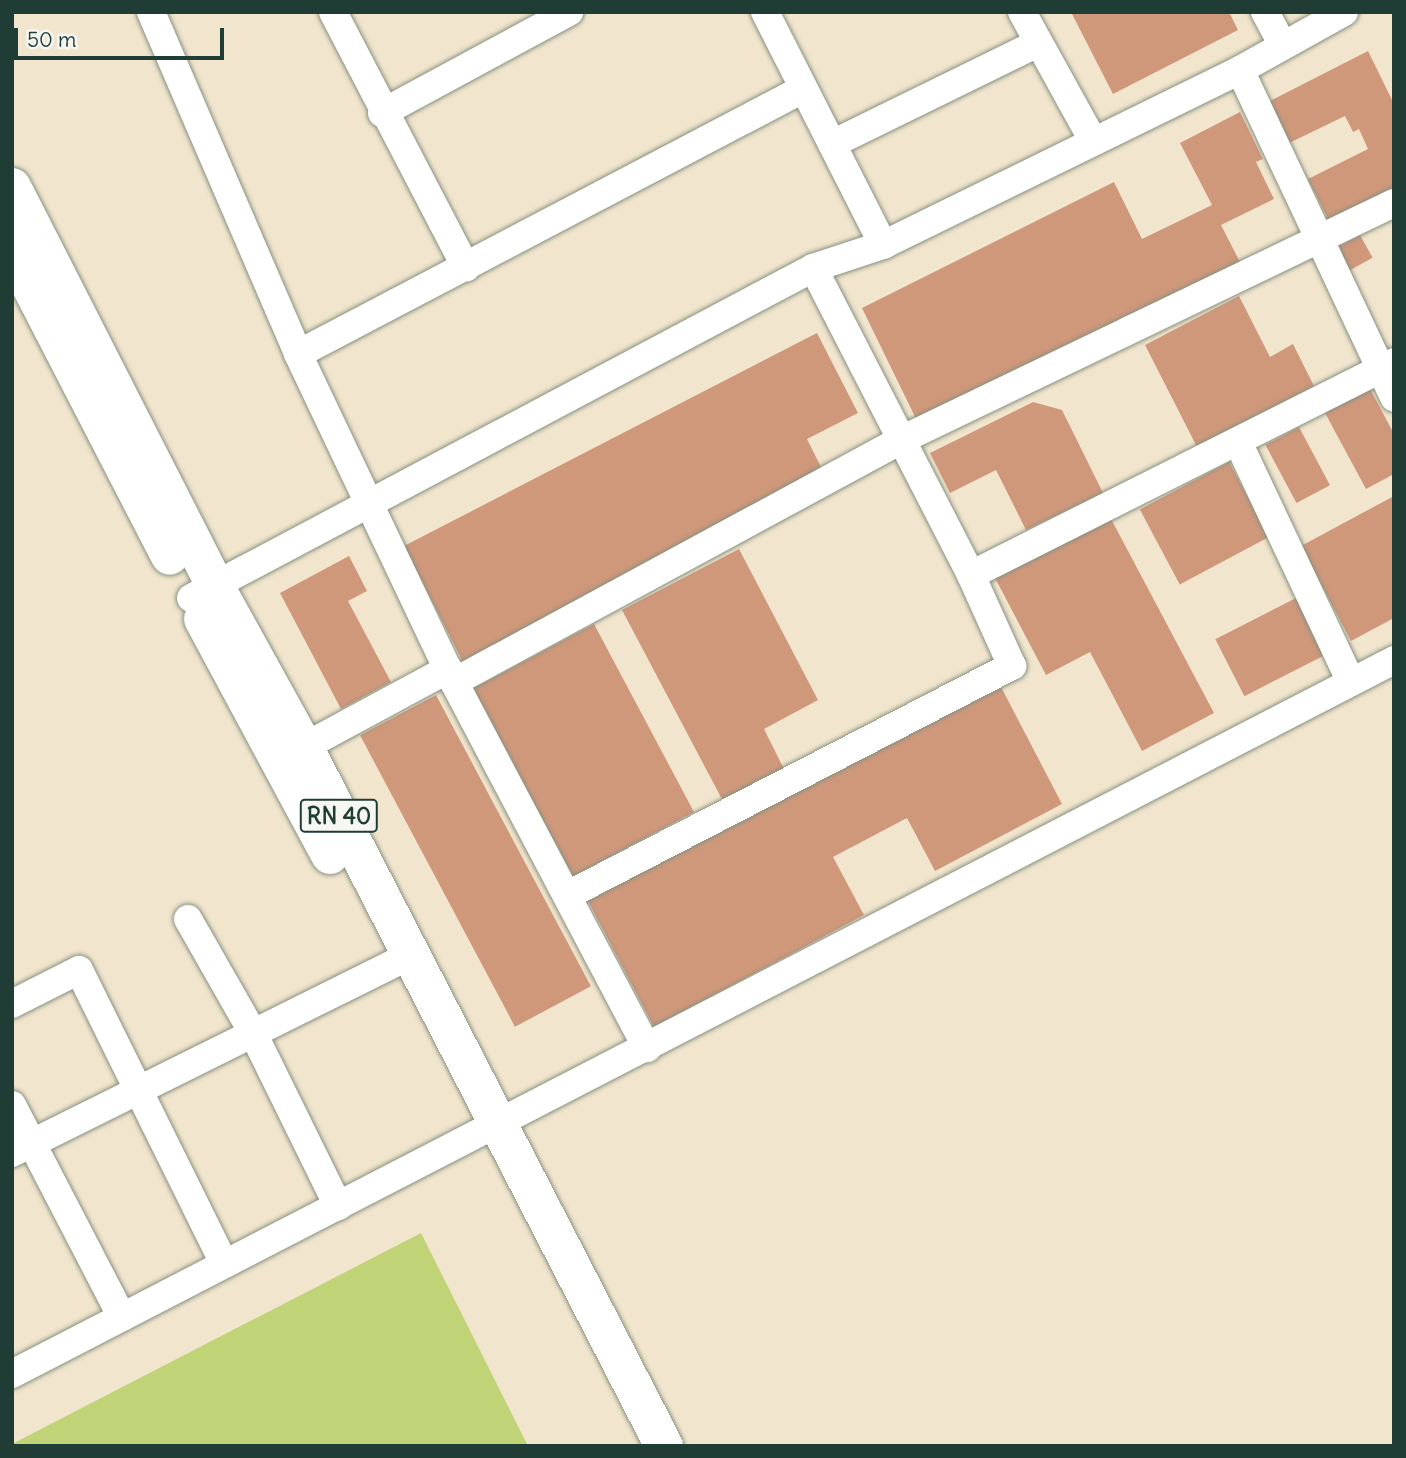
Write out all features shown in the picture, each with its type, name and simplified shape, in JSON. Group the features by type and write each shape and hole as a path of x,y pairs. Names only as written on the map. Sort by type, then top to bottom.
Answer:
{"main road":[{"name":"RN 40","path":"19,233 203,592 488,1130 664,1446"},
{"name":"RN 40","path":"203,592 304,747 400,960"},
{"name":"RN 40","path":"488,1130 636,1446"}],"street":[{"path":"151,12 298,355 370,501 451,676 647,1048"},
{"path":"333,12 383,113 466,267"},
{"path":"765,12 883,245"},
{"path":"1021,12 1092,139"},
{"path":"1265,12 1282,44"},
{"path":"203,592 813,268 883,245 1092,139 1240,70 1282,44 1344,12"},
{"path":"383,113 566,13"},
{"path":"832,144 1038,43"},
{"path":"1240,70 1321,240 1387,365 1394,398"},
{"path":"298,355 803,89"},
{"path":"304,747 451,676 901,440 1394,203"},
{"path":"568,895 1012,666 971,575 813,268"},
{"path":"971,575 1387,365"},
{"path":"1238,442 1350,682"},
{"path":"12,1374 1394,660"},
{"path":"188,919 253,1033 338,1206"},
{"path":"22,1148 400,960"},
{"path":"12,1004 79,971 224,1264"},
{"path":"12,1105 22,1148 122,1317"}],"green space":[{"path":"421,1233 528,1446 12,1446 12,1444"}],"building":[{"path":"1071,12 1229,12 1238,30 1113,94"},
{"path":"1368,51 1394,104 1394,191 1330,223 1308,179 1368,149 1359,129 1353,132 1345,116 1285,145 1264,104"},
{"path":"1240,112 1263,159 1256,162 1274,199 1221,225 1242,266 920,427 862,308 1114,182 1142,239 1212,205 1180,143"},
{"path":"1360,235 1373,258 1347,272 1335,249"},
{"path":"1239,296 1270,357 1293,344 1314,386 1197,447 1145,345"},
{"path":"817,333 858,413 807,439 827,479 465,666 404,546"},
{"path":"1369,387 1394,434 1394,474 1366,489 1324,411"},
{"path":"1033,402 1062,410 1103,493 1026,530 996,470 950,493 930,453"},
{"path":"1299,427 1330,485 1296,503 1265,445"},
{"path":"1229,462 1269,537 1180,584 1140,509"},
{"path":"1394,496 1394,618 1351,641 1301,546"},
{"path":"1110,517 1214,713 1142,751 1090,652 1046,675 995,578"},
{"path":"739,549 818,700 764,729 785,771 724,803 622,610"},
{"path":"349,556 367,591 348,601 391,682 341,709 280,593"},
{"path":"1300,596 1329,653 1244,696 1215,639"},
{"path":"594,624 694,812 573,876 473,688"},
{"path":"999,683 1062,804 935,871 907,818 833,857 864,915 654,1027 588,901"},
{"path":"436,695 591,986 515,1027 360,735"}]}
